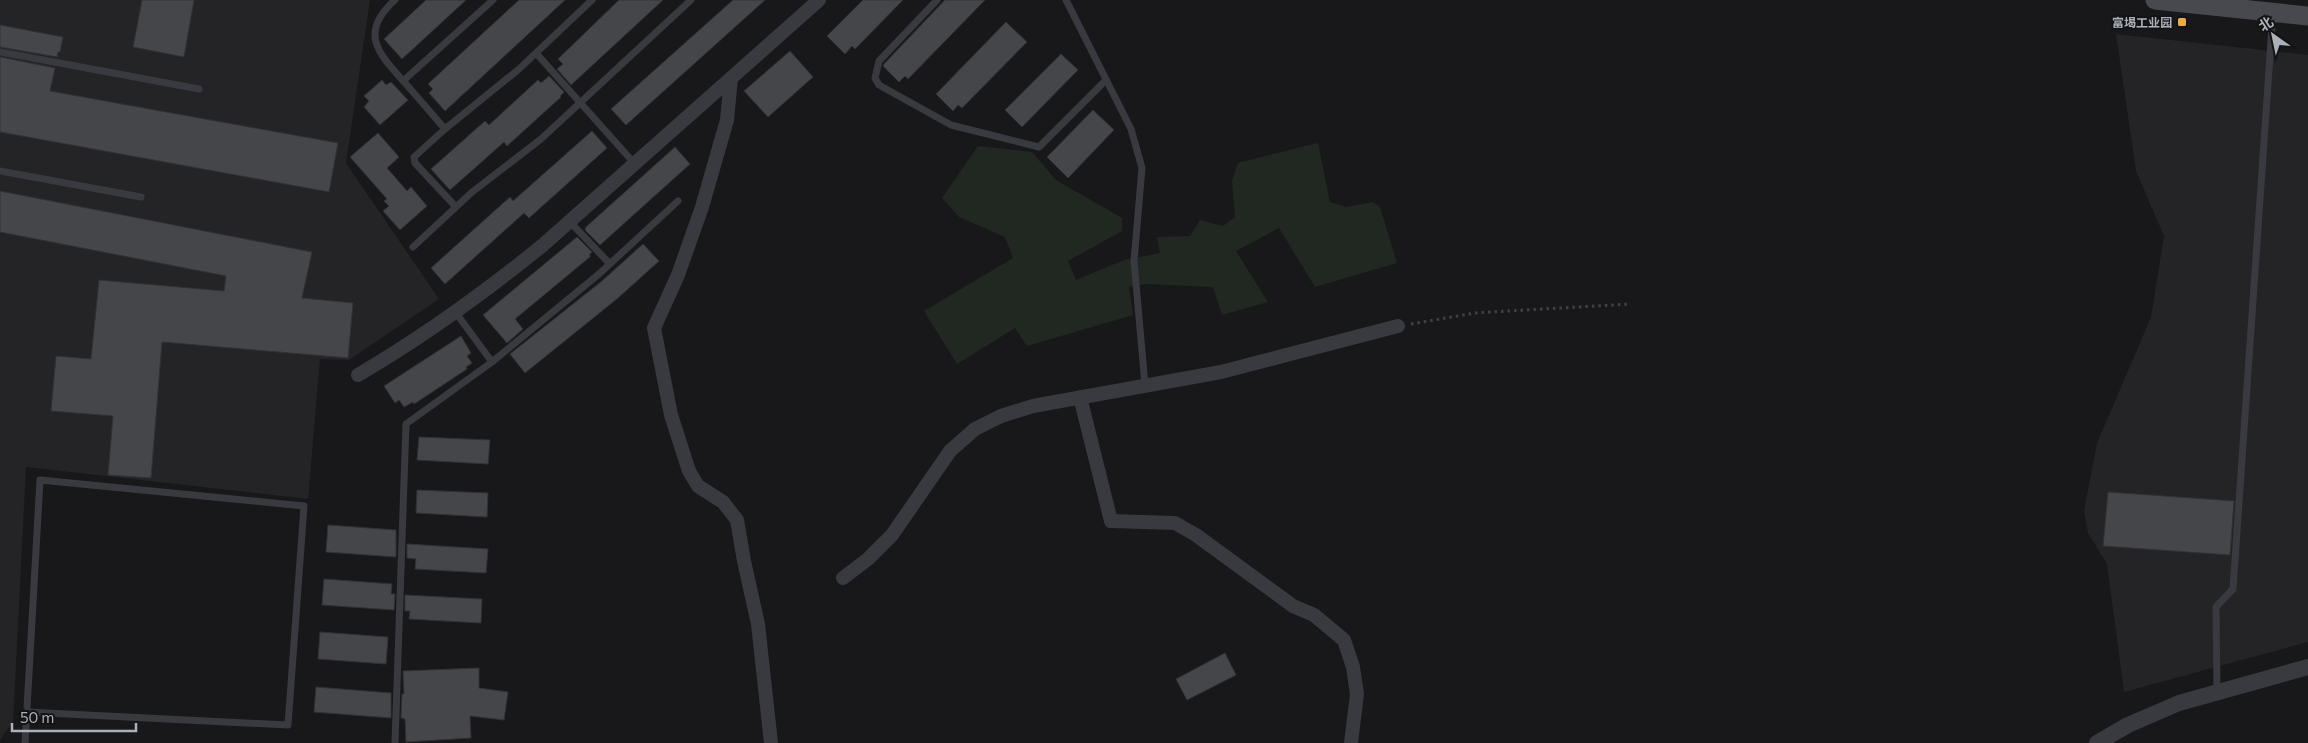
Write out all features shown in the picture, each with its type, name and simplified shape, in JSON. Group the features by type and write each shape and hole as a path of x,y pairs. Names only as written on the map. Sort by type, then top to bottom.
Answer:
{"main road":[{"path":"2155,0 2308,16"}],"street":[{"path":"358,375 456,313 507,274 819,0"},
{"path":"731,78 726,120 702,207 678,275 654,328 671,415 689,471 698,486 723,502 737,520 758,624 771,743"},
{"path":"844,578 868,559 892,535 939,463 962,439 988,422 1017,410 1221,372 1398,326"},
{"path":"1080,397 1111,521 1175,523 1196,535 1293,606 1314,615 1344,640 1353,667 1357,694 1351,743"},
{"path":"2097,743 2152,713 2217,692 2308,667"}],"lane":[{"path":"395,0 381,12 375,35 379,54 445,129"},
{"path":"403,81 493,0"},
{"path":"456,207 415,163 414,157 536,53 592,0"},
{"path":"413,247 471,193 519,157 580,103 691,0"},
{"path":"937,0 879,61 875,78 879,84 951,125 1039,147 1106,80"},
{"path":"1066,0 1131,129 1142,168 1134,261 1145,385"},
{"path":"2217,692 2216,607 2233,589 2273,12"},
{"path":"0,52 199,89"},
{"path":"536,53 634,163"},
{"path":"0,171 141,198"},
{"path":"395,743 406,424 492,362 610,264 678,201"},
{"path":"569,221 610,264"},
{"path":"456,313 492,362"},
{"path":"25,743 40,480 304,506 288,725 27,712"}],"path":[{"path":"1398,326 1475,313 1629,304"}],"shaded area":[{"path":"0,0 370,0 346,163 439,299 349,360 320,359 308,499 26,467 13,722 0,740"},
{"path":"2116,34 2308,55 2308,642 2124,692 2107,564 2088,533 2084,511 2097,443 2151,317 2164,236 2136,171"},
{"path":"1318,143 1330,202 1346,207 1373,202 1380,207 1397,263 1315,287 1279,228 1236,251 1268,302 1222,315 1213,287 1146,284 1129,287 1133,315 1027,346 1015,328 957,364 924,311 1013,258 1005,237 959,217 942,198 978,146 1032,152 1056,180 1122,218 1122,231 1068,261 1076,280 1124,260 1160,253 1157,237 1190,236 1200,220 1223,226 1235,217 1232,181 1238,163"}],"building":[{"path":"142,0 194,0 184,57 133,47"},
{"path":"426,0 466,0 402,59 384,39"},
{"path":"519,0 565,0 445,111 429,93 433,89 428,84"},
{"path":"619,0 663,0 571,85 557,69 563,64 558,59"},
{"path":"733,0 765,0 626,125 611,109"},
{"path":"863,0 903,0 855,49 852,46 845,54 827,36"},
{"path":"945,0 985,0 908,79 905,76 899,82 883,66 884,64"},
{"path":"1006,22 1027,42 962,108 958,105 953,111 936,94"},
{"path":"0,25 63,37 60,52 58,52 57,57 0,47"},
{"path":"790,51 813,77 768,117 744,91"},
{"path":"1061,54 1078,70 1022,127 1005,110"},
{"path":"0,57 55,68 50,91 338,143 329,192 0,132"},
{"path":"549,76 564,92 561,97 507,146 504,142 450,190 431,169 485,121 489,125 538,80 541,83"},
{"path":"382,80 386,85 391,82 408,100 380,125 364,107 369,101 364,96"},
{"path":"1093,110 1114,130 1068,178 1047,157"},
{"path":"592,131 607,148 529,218 524,213 445,284 431,268 510,197 513,201"},
{"path":"378,133 399,157 387,168 407,191 411,187 427,206 400,230 383,211 389,206 384,201 387,199 350,157"},
{"path":"675,147 690,164 600,245 585,230 586,227"},
{"path":"0,191 312,252 302,298 353,303 348,358 162,342 151,478 108,475 113,416 51,411 56,356 91,359 99,280 224,291 226,276 0,232"},
{"path":"577,237 592,252 589,255 591,256 515,319 523,329 507,343 483,315"},
{"path":"643,244 659,261 618,298 525,373 510,354 602,281"},
{"path":"461,336 471,353 467,356 472,363 466,367 467,369 414,404 413,402 404,407 399,400 395,403 384,386"},
{"path":"419,437 490,440 488,464 417,460"},
{"path":"417,490 488,493 487,517 416,513"},
{"path":"2108,492 2234,501 2230,555 2103,546"},
{"path":"328,525 396,530 396,557 326,552"},
{"path":"407,544 488,549 486,573 415,569 416,559 407,558"},
{"path":"324,579 392,584 391,594 395,594 394,610 322,605"},
{"path":"405,595 482,599 481,623 409,619 410,611 405,611"},
{"path":"320,632 388,637 386,664 318,659"},
{"path":"1225,653 1236,675 1187,700 1176,679"},
{"path":"479,668 479,688 508,692 504,720 470,716 471,738 406,742 405,719 401,718 402,694 404,694 403,671"},
{"path":"316,687 391,693 391,718 314,712"}],"place":[{"name":"富堨工业园","path":"2182,22"}]}
